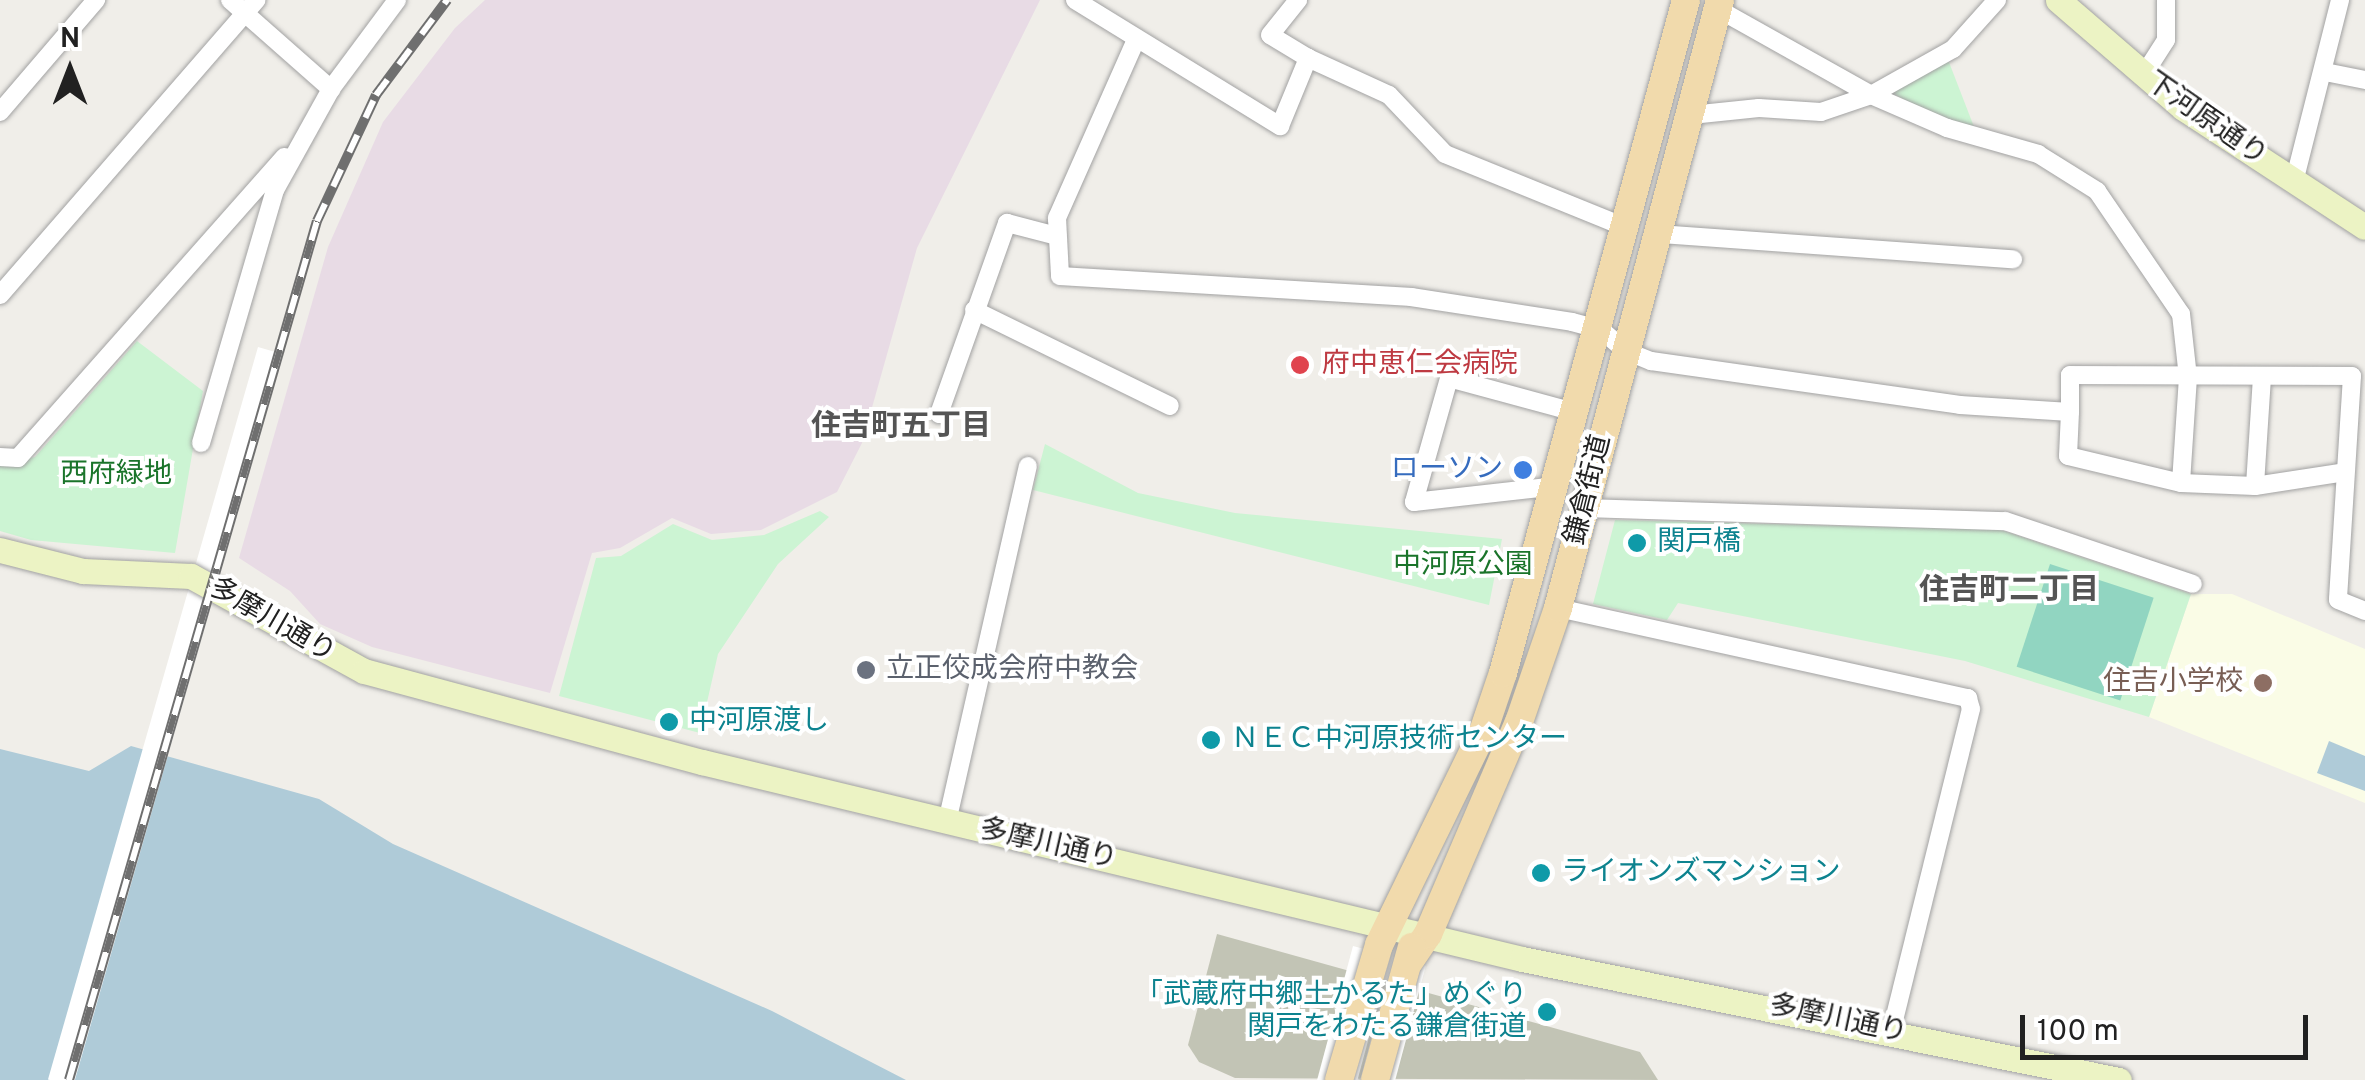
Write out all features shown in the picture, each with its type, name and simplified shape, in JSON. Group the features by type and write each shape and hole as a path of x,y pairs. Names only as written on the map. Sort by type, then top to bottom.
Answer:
{"main road":[{"name":"鎌倉街道","path":"1422,933 1438,859 1475,774 1482,732 1558,486 1686,0"},
{"name":"鎌倉街道","path":"1375,1080 1409,962 1520,722 1558,608 1719,4"},
{"path":"1578,413 1595,395 1605,395 1611,406"},
{"name":"鎌倉街道","path":"1339,1080 1376,952 1482,732"}],"street":[{"path":"0,112 96,0"},
{"path":"230,0 250,6 331,89"},
{"path":"0,458 18,458 298,142 331,89 397,0"},
{"path":"1075,0 1135,42 1280,126 1308,58"},
{"path":"1298,0 1270,35 1388,96 1445,154 1627,228"},
{"path":"1690,115 1759,108 1821,112 1871,96 1953,49 1998,0"},
{"name":"下河原通り","path":"2058,0 2143,76 2365,227"},
{"path":"2143,76 2166,40 2166,0"},
{"path":"2294,182 2325,72 2340,0"},
{"path":"1719,4 1871,96 1947,128 2038,154 2097,191 2180,314 2188,377 2181,483"},
{"path":"0,295 250,6"},
{"path":"1135,42 1058,218 1060,276 1410,297 1601,330 1626,352 1840,391 2070,412"},
{"path":"2325,72 2365,80"},
{"path":"201,443 260,236 298,142"},
{"path":"940,414 1007,223 1057,236"},
{"path":"1660,234 2013,259"},
{"path":"974,310 1170,406"},
{"path":"2345,472 2255,486 2181,483 2068,456 2070,375 2352,376 2338,600 2365,611"},
{"path":"2255,486 2262,377"},
{"path":"1558,486 1414,502 1449,378 1578,413"},
{"path":"947,822 1028,466"},
{"path":"1585,508 2005,521 2193,584"},
{"name":"多摩川通り","path":"0,550 83,571 191,576 364,671 947,822 1388,924 1537,963 2119,1080"},
{"path":"1558,608 1968,698 1891,1032"}],"shaded area":[{"path":"485,0 1040,0 917,248 862,443 837,492 761,530 711,534 672,518 620,548 592,553 550,693 372,647 320,624 290,591 239,558 328,247 383,122 455,28"},
{"name":"住吉小学校","path":"2191,594 2232,594 2365,649 2365,803 2149,717"},
{"path":"1217,934 1640,1052 1658,1080 1235,1078 1199,1062 1188,1045"}],"green space":[{"path":"1947,57 1976,132 1948,124 1887,90"},
{"name":"西府緑地","path":"137,341 203,391 175,553 31,540 0,531 0,465 35,457"},
{"name":"中河原公園","path":"1045,444 1138,493 1235,513 1502,539 1489,605 1033,490"},
{"path":"820,511 829,517 778,564 718,654 700,733 559,696 596,558 621,556 673,524 712,540 764,535"},
{"name":"中河原公園","path":"1615,520 2001,530 2191,594 2149,717 1965,661 1678,603 1667,620 1593,604"},
{"path":"2050,564 2154,598 2120,700 2017,667"}],"water":[{"path":"2329,741 2365,756 2365,791 2317,773"},
{"path":"131,746 319,799 393,844 772,1011 906,1080 0,1080 0,749 89,771"}],"pier":[{"path":"258,347 283,354 75,1080 48,1079"},
{"path":"1353,946 1391,956 1357,1080 1317,1080"},
{"path":"1393,957 1426,966 1395,1080 1360,1080"}],"railway":[{"path":"69,1080 317,221 376,95 447,0"}],"place":[{"name":"府中恵仁会病院","path":"1300,365"},
{"name":"ローソン","path":"1523,470"},
{"name":"関戸橋","path":"1637,543"},
{"name":"立正佼成会府中教会","path":"866,670"},
{"name":"住吉小学校","path":"2263,683"},
{"name":"中河原渡し","path":"669,722"},
{"name":"ＮＥＣ中河原技術センター","path":"1211,740"},
{"name":"ライオンズマンション","path":"1541,873"},
{"name":"「武蔵府中郷土かるた」めぐり 関戸をわたる鎌倉街道","path":"1547,1012"}],"district":[{"name":"住吉町五丁目","path":"901,428"},
{"name":"住吉町二丁目","path":"2009,592"}]}
